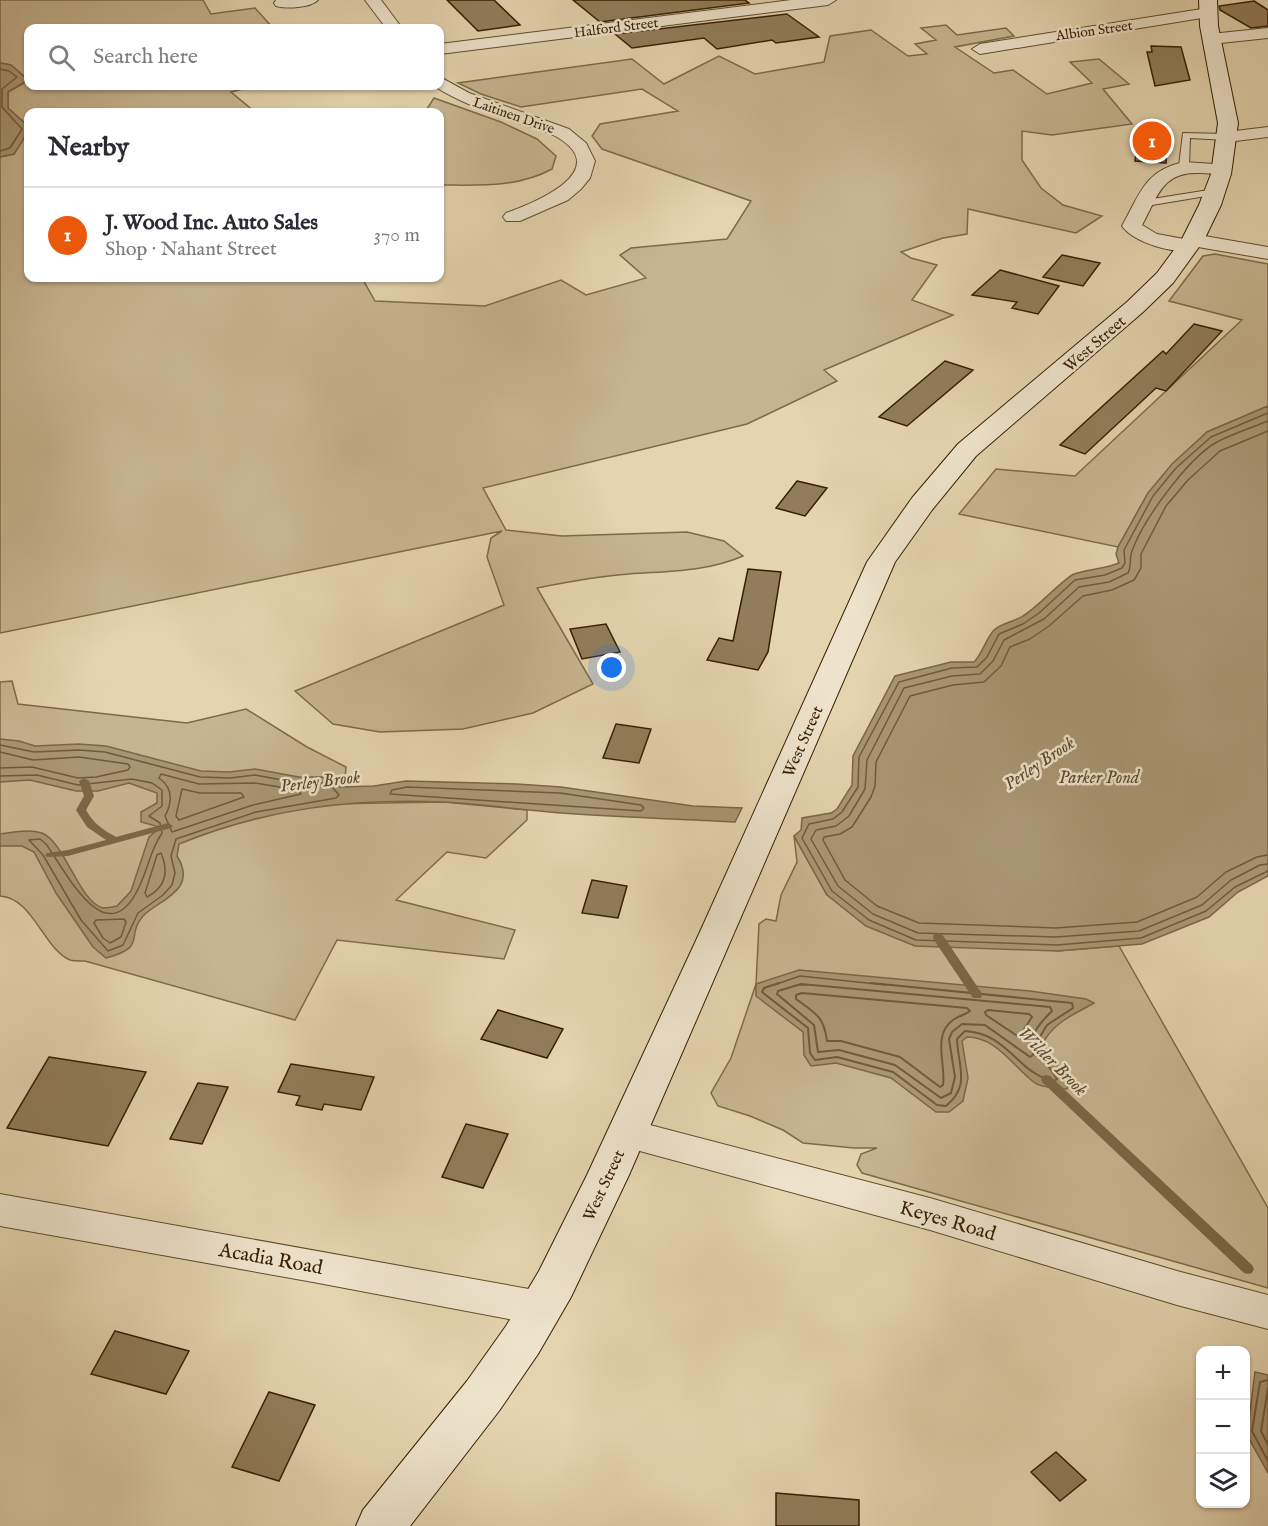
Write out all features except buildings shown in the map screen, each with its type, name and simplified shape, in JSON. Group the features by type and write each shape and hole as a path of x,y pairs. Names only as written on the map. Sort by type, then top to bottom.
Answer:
{"main road":[{"name":"West Street","path":"380,1526 483,1396 522,1340 555,1284 627,1134 881,562 922,504 967,450 1136,307 1165,278 1191,243 1218,180 1227,137 1228,123 1209,18"}],"street":[{"path":"282,3 310,0"},
{"path":"373,0 391,24"},
{"name":"Halford Street","path":"444,48 828,0"},
{"name":"Albion Street","path":"980,49 1209,18 1268,33"},
{"name":"Laitinen Drive","path":"444,85 463,97 563,133 576,141 585,153 587,166 581,178 569,190 538,210 513,217"},
{"path":"1227,137 1268,132"},
{"path":"1218,180 1184,166 1166,171 1132,226 1147,237 1268,253"},
{"name":"Keyes Road","path":"627,1134 930,1214 1177,1288 1268,1312"},
{"name":"Acadia Road","path":"0,1210 540,1308"}],"lane":[{"path":"1184,166 1186,135 1227,137"},
{"path":"1146,203 1218,180"}],"shaded area":[{"path":"0,0 203,0 211,14 255,8 269,24 24,24 24,76 11,65 0,63"},
{"path":"946,25 957,35 1006,28 1014,36 955,47 994,73 1013,70 1047,94 1092,83 1070,62 1099,59 1129,84 1103,89 1132,124 1052,135 1022,131 1022,160 1041,188 1063,205 1102,216 1076,233 968,209 967,234 943,238 901,252 911,258 937,265 912,300 953,315 824,370 837,381 747,424 483,488 506,530 562,536 687,532 724,541 743,556 701,568 606,576 537,588 593,684 533,713 463,729 380,732 333,724 295,691 504,605 487,557 491,538 502,531 0,633 0,157 14,154 24,138 24,282 364,282 375,301 485,306 561,280 586,295 646,278 620,255 631,248 727,239 751,201 602,149 592,136 600,124 678,111 642,89 521,107 481,94 458,83 632,59 664,84 719,56 755,74 824,62 830,36 871,30 908,56 927,54 915,44 936,40 921,28"},
{"path":"24,83 24,90 239,90 231,92 250,108 24,108 24,122 8,108 8,92"},
{"path":"434,98 501,122 537,139 556,156 552,169 525,180 483,185 444,185 444,108 428,108"},
{"path":"1215,254 1268,264 1268,406 1207,432 1148,493 1118,547 959,514 996,469 1075,476 1242,320 1169,301 1203,256"},
{"path":"12,681 18,704 187,723 246,709 307,747 346,767 345,778 328,804 444,802 527,810 527,820 486,858 447,852 396,900 515,930 504,959 337,940 295,1020 85,961 70,960 52,945 21,905 0,896 0,682"},
{"path":"794,836 827,895 1057,951 1119,946 1268,1208 1268,1288 862,1173 857,1165 861,1154 877,1148 803,1143 783,1130 718,1106 711,1093 731,1058 756,984 759,924 766,919 776,921 781,895 797,862"}],"water":[{"path":"0,63 11,65 24,76 24,82 8,92 8,108 24,122 24,138 14,154 0,157"},
{"name":"Parker Pond","path":"1268,406 1268,876 1238,892 1209,917 1142,944 1057,951 915,946 866,926 827,895 794,836 801,830 802,818 831,813 837,809 852,785 853,756 895,676 951,662 974,662 994,630 1029,612 1074,574 1119,563 1116,554 1118,547 1148,493 1172,464 1207,432"},
{"name":"Perley Brook","path":"0,739 35,746 79,744 106,746 201,771 229,772 255,769 299,777 325,777 340,787 374,786 406,781 517,784 561,787 693,806 742,808 735,822 547,812 458,803 409,801 342,804 276,814 211,832 179,844 177,856 183,878 180,886 143,916 127,950 106,958 93,947 56,893 34,852 22,846 0,846 0,834 26,831 42,833 58,848 79,884 94,903 103,908 117,906 131,891 149,837 156,831 156,826 141,822 141,812 157,803 157,793 129,783 98,791 76,791 30,780 0,782"},
{"path":"799,970 1030,991 1086,999 1094,1003 1060,1023 1044,1041 1047,1052 1069,1082 1067,1089 1038,1085 996,1047 978,1038 967,1037 962,1041 968,1078 963,1101 949,1112 936,1112 891,1078 836,1063 811,1066 804,1055 803,1032 756,996 756,984"},
{"path":"1255,1372 1268,1375 1268,1473 1250,1440 1250,1411"}],"waterway":[{"path":"84,781 89,796 81,810 94,828 114,840"},
{"path":"50,855 68,853 168,826"},
{"name":"Wilder Brook","path":"938,937 977,995"},
{"name":"Wilder Brook","path":"1046,1079 1248,1269"}],"place":[{"name":"J. Wood Inc. Auto Sales","path":"1152,141"}]}
